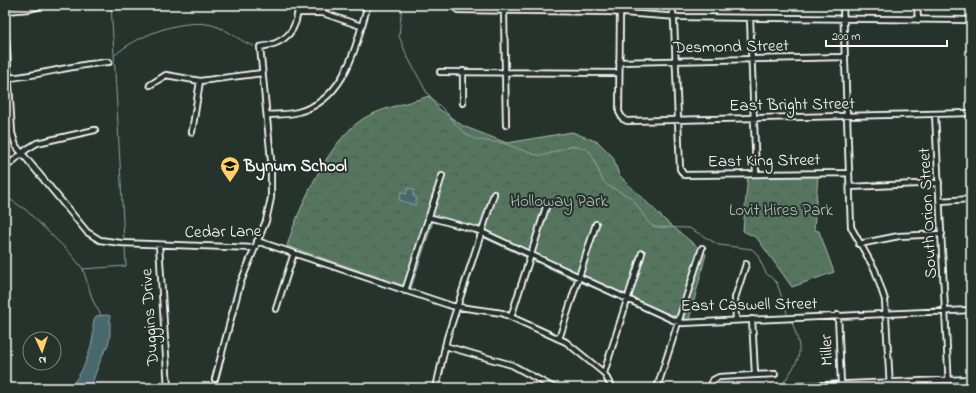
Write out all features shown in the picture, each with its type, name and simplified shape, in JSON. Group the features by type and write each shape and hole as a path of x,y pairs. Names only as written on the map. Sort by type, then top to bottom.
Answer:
{"street":[{"path":"5,11 29,9 46,5"},
{"path":"258,241 266,221 271,198 272,174 268,115 260,47 276,44 285,38 294,27 298,13 298,5"},
{"path":"268,115 300,112 313,106 329,95 346,72 368,5"},
{"path":"579,5 579,11"},
{"path":"672,5 674,16 678,120"},
{"path":"843,5 851,227 880,280 887,313 890,388"},
{"path":"917,5 918,20"},
{"path":"502,9 506,72 506,125"},
{"path":"458,10 502,9 620,12 674,16 750,18 971,20"},
{"path":"440,72 619,73 620,12"},
{"path":"298,13 323,14 361,26"},
{"path":"750,18 756,174"},
{"name":"Cedar Lane","path":"5,19 12,136 21,154 91,236 105,241 159,245 255,248 258,241 457,307 502,313 566,342 604,373 612,388"},
{"name":"Desmond Street","path":"619,62 844,58"},
{"path":"9,78 33,76 86,63 109,62"},
{"path":"463,71 463,103"},
{"path":"150,85 166,75 200,81 262,73"},
{"name":"East Bright Street","path":"619,73 619,112 623,119 627,121 971,113"},
{"path":"192,132 200,81"},
{"name":"South Orion Street","path":"935,114 949,388"},
{"name":"East King Street","path":"678,120 681,172 687,176 849,173"},
{"path":"5,168 37,143 95,130"},
{"path":"405,291 442,176"},
{"path":"850,187 939,183"},
{"path":"436,388 445,346 494,194"},
{"path":"940,201 971,199"},
{"path":"511,317 547,204"},
{"name":"East Caswell Street","path":"428,218 481,232 683,323 971,310"},
{"path":"559,339 596,224"},
{"path":"859,244 899,236 942,234"},
{"name":"Duggins Drive","path":"159,245 168,388"},
{"path":"215,379 238,291 255,248"},
{"path":"657,388 702,248"},
{"path":"276,309 294,253"},
{"path":"604,373 642,253"},
{"path":"736,320 735,298 746,264"},
{"name":"Miller","path":"838,315 841,384"},
{"path":"752,319 755,374"},
{"path":"445,346 512,365 554,388"},
{"path":"710,388 716,377 775,374"},
{"path":"800,387 971,379"}],"green space":[{"name":"Holloway Park","path":"429,96 439,109 463,126 507,143 572,132 598,142 613,157 619,175 667,222 706,254 689,320 628,302 575,280 435,215 411,288 287,246 299,213 318,174 329,155 354,125 375,113"},
{"name":"Lovit Hires Park","path":"748,174 818,175 814,230 819,231 834,272 792,287 757,238 743,231"}],"water":[{"path":"408,188 414,190 413,196 417,198 415,205 399,200 401,192 406,194"},
{"path":"96,316 110,316 110,335 108,345 102,356 92,383 88,388 69,388 78,377 87,358 93,337 94,319"}],"waterway":[{"path":"111,5 124,241"},
{"path":"402,5 399,36 407,56 427,93 467,135 478,140 503,143 536,155 545,155 571,146 586,148 591,153 603,181 607,185 632,198 648,222 654,227 689,228 719,245 752,249 757,254 766,273 777,283 787,313"},
{"path":"115,55 136,40 150,34 178,25 193,24 206,24 218,27 254,46"},
{"path":"5,196 26,210 70,253 83,269 93,301 101,315"},
{"path":"83,269 126,266 125,246"},
{"path":"780,388 792,370 798,357 798,343 792,322"}],"place":[{"name":"Bynum School","path":"230,183"}]}
